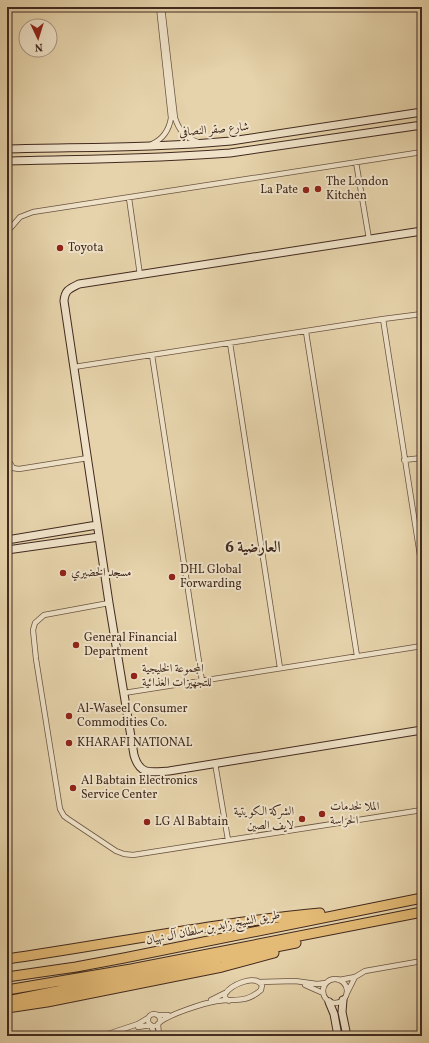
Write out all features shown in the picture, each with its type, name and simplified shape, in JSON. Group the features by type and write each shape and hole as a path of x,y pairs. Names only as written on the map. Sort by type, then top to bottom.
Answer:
{"highway":[{"name":"طريق الشيخ زايد بن سلطان آل نهيان","path":"7,977 132,957 422,898"},
{"path":"7,959 65,951 234,922 361,910"},
{"name":"طريق الشيخ زايد بن سلطان آل نهيان","path":"7,990 116,972 422,912"},
{"path":"8,1007 49,998 232,965 291,947 322,932"},
{"path":"7,954 65,951"},
{"path":"7,966 65,951"}],"street":[{"path":"148,146 156,142 164,135 170,124 171,118 159,7"},
{"path":"162,7 175,118 179,128 188,138 204,144"},
{"name":"شارع صقر النصافي","path":"7,149 204,144 422,112"},
{"name":"شارع صقر النصافي","path":"7,161 207,155 422,125"},
{"path":"7,232 20,217 33,212 422,152"},
{"path":"356,162 370,239"},
{"path":"129,198 140,275"},
{"path":"422,231 78,284 69,289 65,294 64,301 109,603 134,755 136,763 140,769 147,772 159,772 422,730"},
{"path":"74,367 422,314"},
{"path":"383,319 422,568"},
{"path":"306,332 357,656"},
{"path":"230,343 280,668"},
{"path":"152,355 202,681"},
{"path":"7,453 8,460 13,468 19,469 88,458"},
{"path":"404,460 422,458"},
{"path":"7,540 97,525"},
{"path":"7,550 99,537"},
{"path":"109,603 44,615 35,623 33,630 62,813 68,820 116,851 124,854 137,854 422,810"},
{"path":"124,693 422,646"},
{"path":"215,763 228,840"},
{"path":"329,1002 337,1003 345,996 355,978 360,974 371,970 422,961"},
{"path":"102,1036 138,1024 152,1014 167,1015 212,1000 225,993 231,987 242,982 295,981 317,984 326,983 332,980 355,978"},
{"path":"339,980 346,986 342,1012 347,1036"},
{"path":"258,982 262,985 261,990"},
{"path":"110,1036 142,1025 159,1024 167,1017 212,1002 241,1001 248,999 271,985 289,983 305,985 323,993"},
{"path":"326,983 323,993 334,1014 338,1036"},
{"path":"225,993 225,998 229,1001"},
{"path":"158,1015 160,1020 159,1036"},
{"path":"148,1018 148,1022 151,1025 155,1036"}],"place":[{"name":"The London Kitchen","path":"318,189"},
{"name":"La Pate","path":"306,190"},
{"name":"Toyota","path":"60,248"},
{"name":"مسجد الخضيري","path":"63,573"},
{"name":"DHL Global Forwarding","path":"172,577"},
{"name":"General Financial Department","path":"76,645"},
{"name":"المجموعة الخليجية للتجهيزات الغذائية","path":"134,676"},
{"name":"Al-Waseel Consumer Commodities Co.","path":"69,716"},
{"name":"KHARAFI NATIONAL","path":"69,743"},
{"name":"Al Babtain Electronics Service Center","path":"73,788"},
{"name":"الملا لخدمات الحراسة","path":"322,814"},
{"name":"الشركة الكويتية لايف الصين","path":"302,819"},
{"name":"LG Al Babtain","path":"147,822"}],"district":[{"name":"العارضية 6","path":"253,548"}]}
